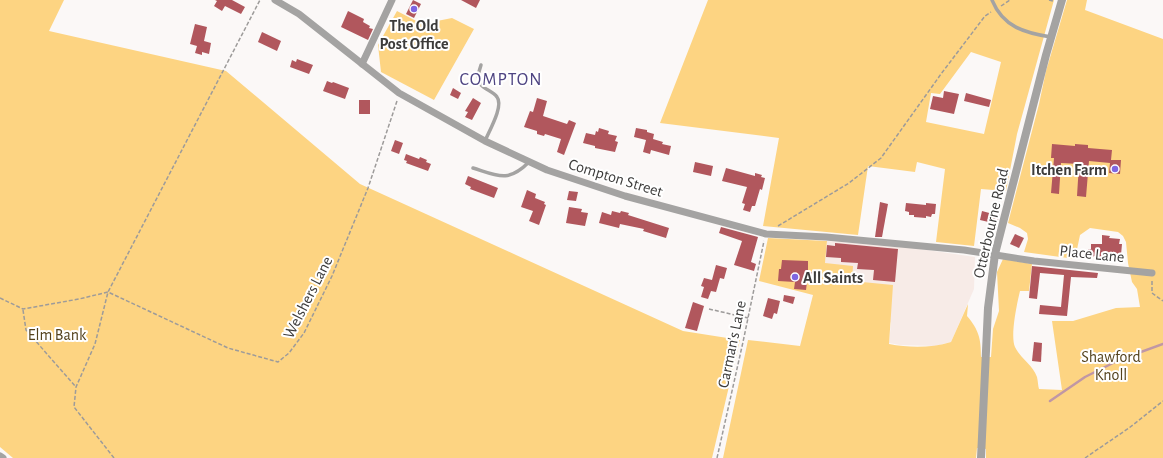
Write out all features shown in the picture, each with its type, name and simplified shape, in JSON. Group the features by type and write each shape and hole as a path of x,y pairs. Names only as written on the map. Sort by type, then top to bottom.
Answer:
{"street":[{"name":"Compton Street","path":"275,0 299,14 399,93 485,141 547,170 625,196 766,234 826,237 995,254"},
{"path":"362,64 392,0"},
{"name":"Otterbourne Road","path":"981,458 988,308 995,254 1062,0"},
{"name":"Place Lane","path":"995,254 1034,261 1152,273"}],"lane":[{"path":"992,0 996,9 1016,28 1027,33 1051,38"},
{"path":"481,65 478,72 480,84 496,95 499,103 498,112 485,141"},
{"path":"473,168 496,176 510,176 521,170 529,162"}],"path":[{"path":"114,458 74,407 76,387 95,344 108,292 260,0"},
{"path":"766,234 849,183 881,158 941,74 985,16 1010,0"},
{"name":"Welshers Lane","path":"108,292 228,348 278,362 289,353 304,334 332,276 368,188 399,93"},
{"name":"Carman's Lane","path":"717,458 766,234"},
{"path":"1152,273 1152,293 1163,301"},
{"path":"0,298 23,309 108,292"},
{"path":"23,309 26,330 76,387"},
{"path":"709,310 748,318"},
{"path":"1085,458 1129,428 1163,401"}],"shaded area":[{"path":"827,241 900,246 975,257 974,289 951,342 935,346 900,345 889,343 891,323 852,281 825,263"}],"green space":[{"name":"Elm Bank","path":"0,0 64,0 49,31 226,71 360,184 683,331 740,340 712,458 13,458 0,447"},
{"path":"708,0 1054,0 1017,134 1006,191 981,189 974,246 936,242 945,169 917,162 915,172 868,166 858,235 763,226 779,138 660,123","holes":["971,52 1001,62 984,134 926,122 931,93 940,94"]},
{"name":"Shawford Knoll","path":"1067,0 1087,0 1085,10 1163,39 1163,458 986,458 986,449 977,448 976,458 723,458 748,340 800,346 813,295 759,281 768,238 827,241 825,263 853,266 852,281 893,285 889,344 920,347 951,342 968,304 967,316 977,330 981,357 991,357 993,329 999,311 997,272 1003,259 1032,264 1029,291 1020,291 1014,319 1013,335 1017,351 1030,365 1037,377 1039,389 1062,390 1052,321 1073,321 1116,308 1140,307 1137,289 1132,282 1126,242 1123,236 1118,232 1090,228 1080,235 1075,259 1024,252 1028,239 1027,233 1008,223 1039,104 1046,71"},
{"path":"397,11 422,24 452,18 474,29 434,100 381,72 378,45"}],"building":[{"path":"215,0 232,0 245,7 241,14 225,6 222,11 214,6 217,1"},
{"name":"The Old Post Office","path":"413,0 421,4 414,18 406,14"},
{"path":"461,0 480,0 476,8"},
{"path":"348,11 364,19 363,22 370,26 369,28 373,29 368,40 341,27"},
{"path":"195,24 207,27 204,41 211,43 209,54 202,52 202,55 195,53 197,46 190,44"},
{"path":"262,32 281,41 277,51 258,42"},
{"path":"297,59 313,65 309,74 290,67 292,60 296,62"},
{"path":"327,81 349,88 345,99 323,91"},
{"path":"453,88 461,93 458,99 450,95"},
{"path":"944,91 959,94 954,114 930,109 933,96 943,98"},
{"path":"966,93 991,100 989,107 964,101"},
{"path":"473,98 481,103 472,120 465,117 468,112 465,111"},
{"path":"537,98 547,101 543,116 567,124 569,120 576,123 564,155 557,152 561,139 545,134 544,136 537,134 537,131 524,127 530,111 533,112"},
{"path":"359,100 370,100 370,114 359,114"},
{"path":"599,128 609,131 608,134 617,136 615,141 618,142 615,152 595,148 595,146 583,143 586,133 595,135"},
{"path":"636,128 647,130 647,132 654,134 653,139 663,142 662,144 671,146 669,155 651,150 650,154 643,152 646,140 634,137"},
{"path":"395,140 403,143 399,154 391,151"},
{"name":"Itchen Farm","path":"1052,144 1075,146 1075,144 1088,145 1088,148 1112,150 1111,160 1121,160 1120,174 1109,173 1110,163 1089,161 1086,197 1077,196 1079,164 1061,163 1059,194 1051,193 1054,158 1051,158"},
{"path":"406,154 419,159 420,157 427,160 426,162 431,164 428,171 406,163 407,161 404,160"},
{"path":"695,162 713,166 711,176 693,172"},
{"path":"726,168 755,176 755,173 762,175 761,177 765,178 762,190 760,189 755,206 752,206 750,212 743,210 745,204 742,203 747,187 722,181"},
{"path":"468,176 498,188 494,198 470,189 471,187 465,184"},
{"path":"527,190 536,194 535,198 545,202 544,204 546,205 539,225 529,221 533,211 521,207"},
{"path":"569,191 578,192 576,201 567,200"},
{"path":"880,202 888,204 882,237 875,237"},
{"path":"906,203 926,205 926,203 936,204 935,214 932,214 931,217 926,216 926,218 914,217 914,215 909,215 909,212 905,211"},
{"path":"569,207 582,209 581,212 588,213 585,226 566,223"},
{"path":"612,211 629,213 628,215 669,228 666,238 643,231 644,229 620,224 619,228 599,223 602,212 611,215"},
{"path":"982,211 993,214 994,211 1000,212 997,224 980,220"},
{"path":"721,227 758,237 751,262 756,264 754,271 734,265 742,241 719,233"},
{"path":"1015,234 1024,238 1019,248 1010,244"},
{"path":"1102,235 1110,236 1109,238 1120,239 1119,244 1122,244 1121,255 1107,254 1107,257 1088,256 1088,249 1091,249 1091,244 1102,244"},
{"path":"835,243 898,249 895,282 873,280 874,270 857,269 858,263 841,262 841,258 826,257 827,245 835,246"},
{"name":"All Saints","path":"782,260 808,261 808,272 813,272 812,282 807,282 806,290 794,289 795,282 778,281 779,269 781,269"},
{"path":"716,265 727,268 724,279 720,278 716,292 711,291 708,299 701,297 704,287 701,286 704,278 712,280"},
{"path":"1032,266 1098,273 1097,278 1071,277 1067,316 1039,314 1040,305 1061,307 1064,275 1040,273 1037,299 1029,298"},
{"path":"784,295 795,297 793,304 783,301"},
{"path":"768,298 780,301 777,314 774,313 772,319 763,316"},
{"path":"693,302 704,306 697,331 685,328"},
{"path":"1034,342 1042,343 1041,362 1032,361"}],"waterway":[{"path":"1050,401 1085,377 1119,360 1163,344"}],"place":[{"name":"The Old Post Office","path":"414,9"},
{"name":"Itchen Farm","path":"1115,169"},
{"name":"All Saints","path":"795,277"}],"district":[{"name":"COMPTON","path":"501,79"}]}
